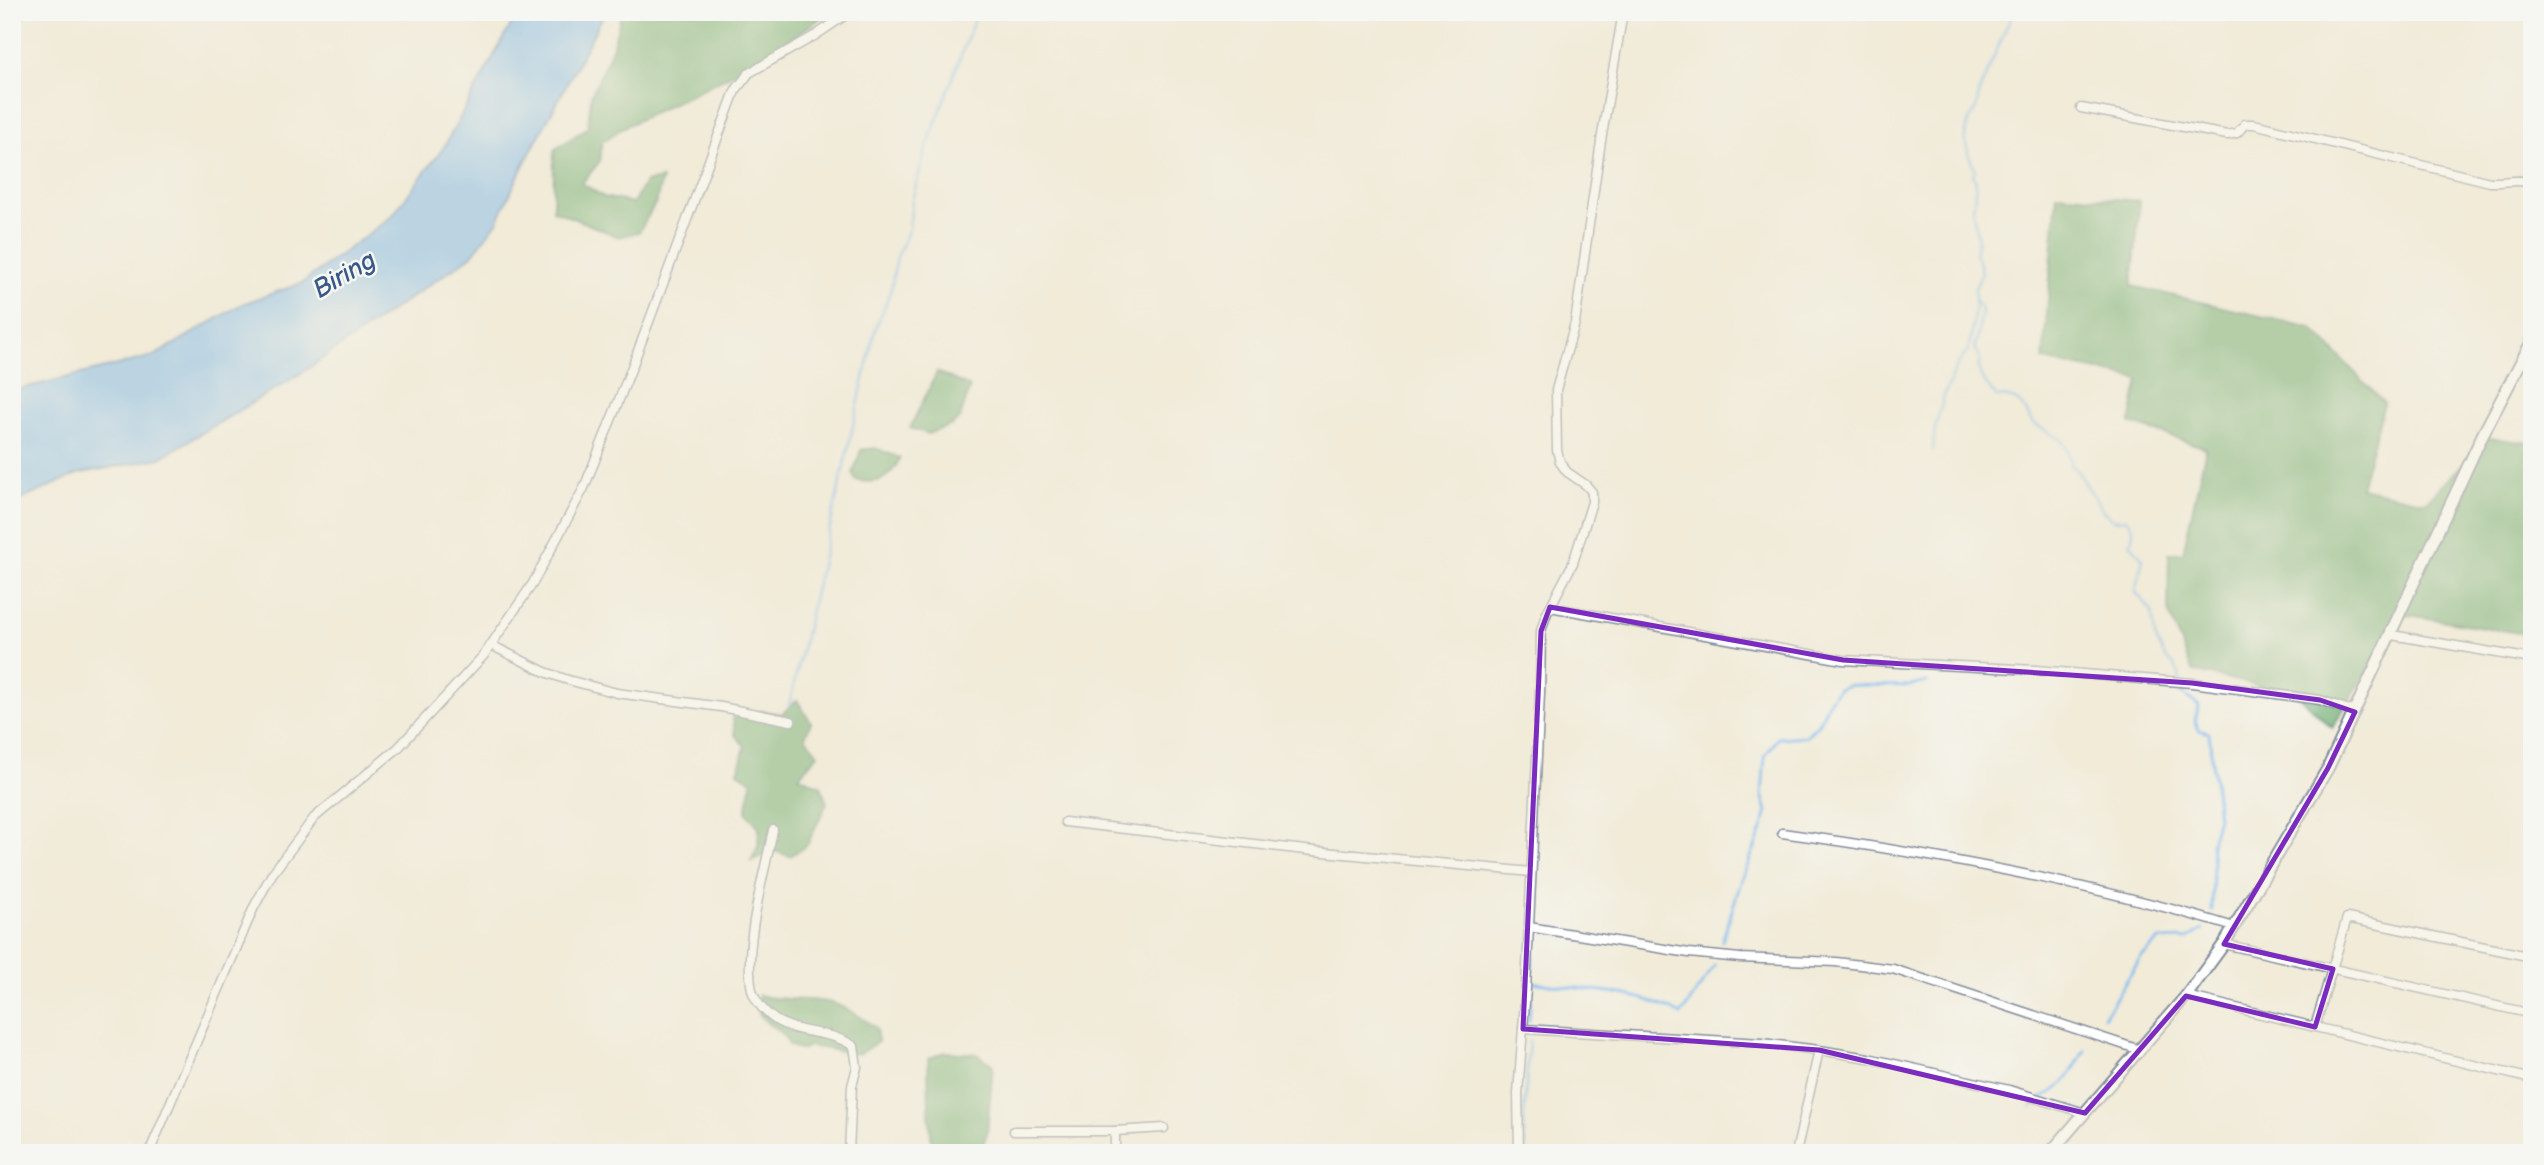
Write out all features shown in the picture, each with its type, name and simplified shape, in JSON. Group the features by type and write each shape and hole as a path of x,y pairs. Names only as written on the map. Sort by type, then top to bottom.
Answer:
{"street":[{"path":"149,1153 254,907 272,874 314,818 398,748 491,645 533,583 584,488 735,91 749,73 816,36 850,12"},
{"path":"1520,1153 1518,1093 1529,927 1541,631 1573,562 1592,502 1592,492 1567,472 1560,462 1557,450 1556,390 1575,323 1602,129 1623,12"},
{"path":"2081,108 2227,135 2237,133 2245,124 2254,124 2490,182 2509,180 2532,183"},
{"path":"2050,1153 2186,996 2224,944 2328,768 2483,434 2532,341"},
{"path":"1550,607 1843,660 2036,670 2192,683 2320,700 2354,712"},
{"path":"2392,635 2532,659"},
{"path":"491,645 545,673 617,693 721,707 791,721"},
{"path":"1065,822 1314,851 1531,872"},
{"path":"773,831 751,950 753,993 768,1015 780,1023 802,1030 839,1036 855,1046 857,1067 852,1086 849,1153"},
{"path":"1782,833 2031,874 2175,909 2234,927"},
{"path":"2315,1027 2333,969 2343,923 2347,918 2532,957"},
{"path":"1529,927 1689,953 1836,962 1893,969 2140,1050"},
{"path":"2224,944 2532,1014"},
{"path":"2186,996 2532,1079"},
{"path":"1523,1029 1762,1043 1819,1050 1868,1058 2009,1090 2085,1113"},
{"path":"1796,1153 1819,1050"},
{"path":"1014,1131 1164,1128"},
{"path":"1115,1131 1115,1153"}],"highlighted area":[{"path":"1550,607 1843,660 2192,683 2320,700 2355,712 2328,768 2224,944 2333,969 2315,1027 2186,996 2085,1113 1819,1050 1523,1029 1541,631 1546,615"}],"green space":[{"path":"622,12 830,12 759,61 624,127 602,142 600,161 582,183 604,197 633,203 645,182 662,179 656,202 639,232 619,237 553,210 554,150 588,127 591,96 612,49"},
{"path":"2057,194 2140,201 2132,286 2312,328 2384,403 2361,488 2426,502 2488,438 2532,443 2532,635 2403,614 2332,728 2297,694 2192,671 2168,611 2169,553 2183,553 2206,448 2130,423 2139,379 2043,360"},
{"path":"937,372 970,387 960,418 952,425 928,434 910,428"},
{"path":"875,448 900,458 892,471 882,479 870,482 855,480 853,473 861,450"},
{"path":"797,700 811,722 805,737 818,754 799,776 821,786 827,803 807,845 790,856 774,851 751,861 758,846 759,827 746,812 752,781 738,772 745,746 735,735 733,718 762,711 782,714"},
{"path":"759,995 838,1005 876,1028 878,1042 858,1054 809,1046 800,1050 789,1045 780,1032 763,1019 759,1013"},
{"path":"944,1052 977,1054 993,1065 987,1133 982,1147 956,1153 932,1145 928,1059"}],"water":[{"name":"Biring","path":"518,12 605,12 522,168 497,222 471,256 300,374 160,458 77,474 12,504 12,391 154,356 242,304 302,283 391,217 444,147"}],"waterway":[{"path":"789,706 875,330 890,293 897,257 909,229 912,200 925,152 977,12"},
{"path":"1933,450 1935,427 1945,393 1958,364 1969,349 1975,289 1981,274 1975,254 1978,240 1973,212 1976,182 1973,174 1975,170 1966,146 1967,127 2013,12"},
{"path":"1975,301 1982,311 1975,347 1980,360 1979,371 1986,384 1997,397 2009,398 2019,403 2033,423 2062,441 2071,466 2076,469 2103,511 2114,520 2126,519 2132,527 2130,543 2143,559 2135,591 2152,612 2155,637 2165,657 2179,674 2181,693 2199,706 2195,720 2199,730 2209,733 2218,817 2211,843 2212,910"},
{"path":"1722,941 1742,879 1762,830 1767,811 1762,795 1765,756 1778,738 1806,736 1820,722 1838,689 1850,685 1910,686 1927,682"},
{"path":"2104,1017 2140,959 2159,940 2187,939 2203,930"},
{"path":"1532,982 1534,933"},
{"path":"1529,1021 1532,982 1627,995 1664,1006 1681,1015 1715,965"},
{"path":"1525,1153 1524,1117 1529,1041"},
{"path":"2042,1097 2063,1084 2085,1050"},
{"path":"2031,1108 2036,1102"}]}
